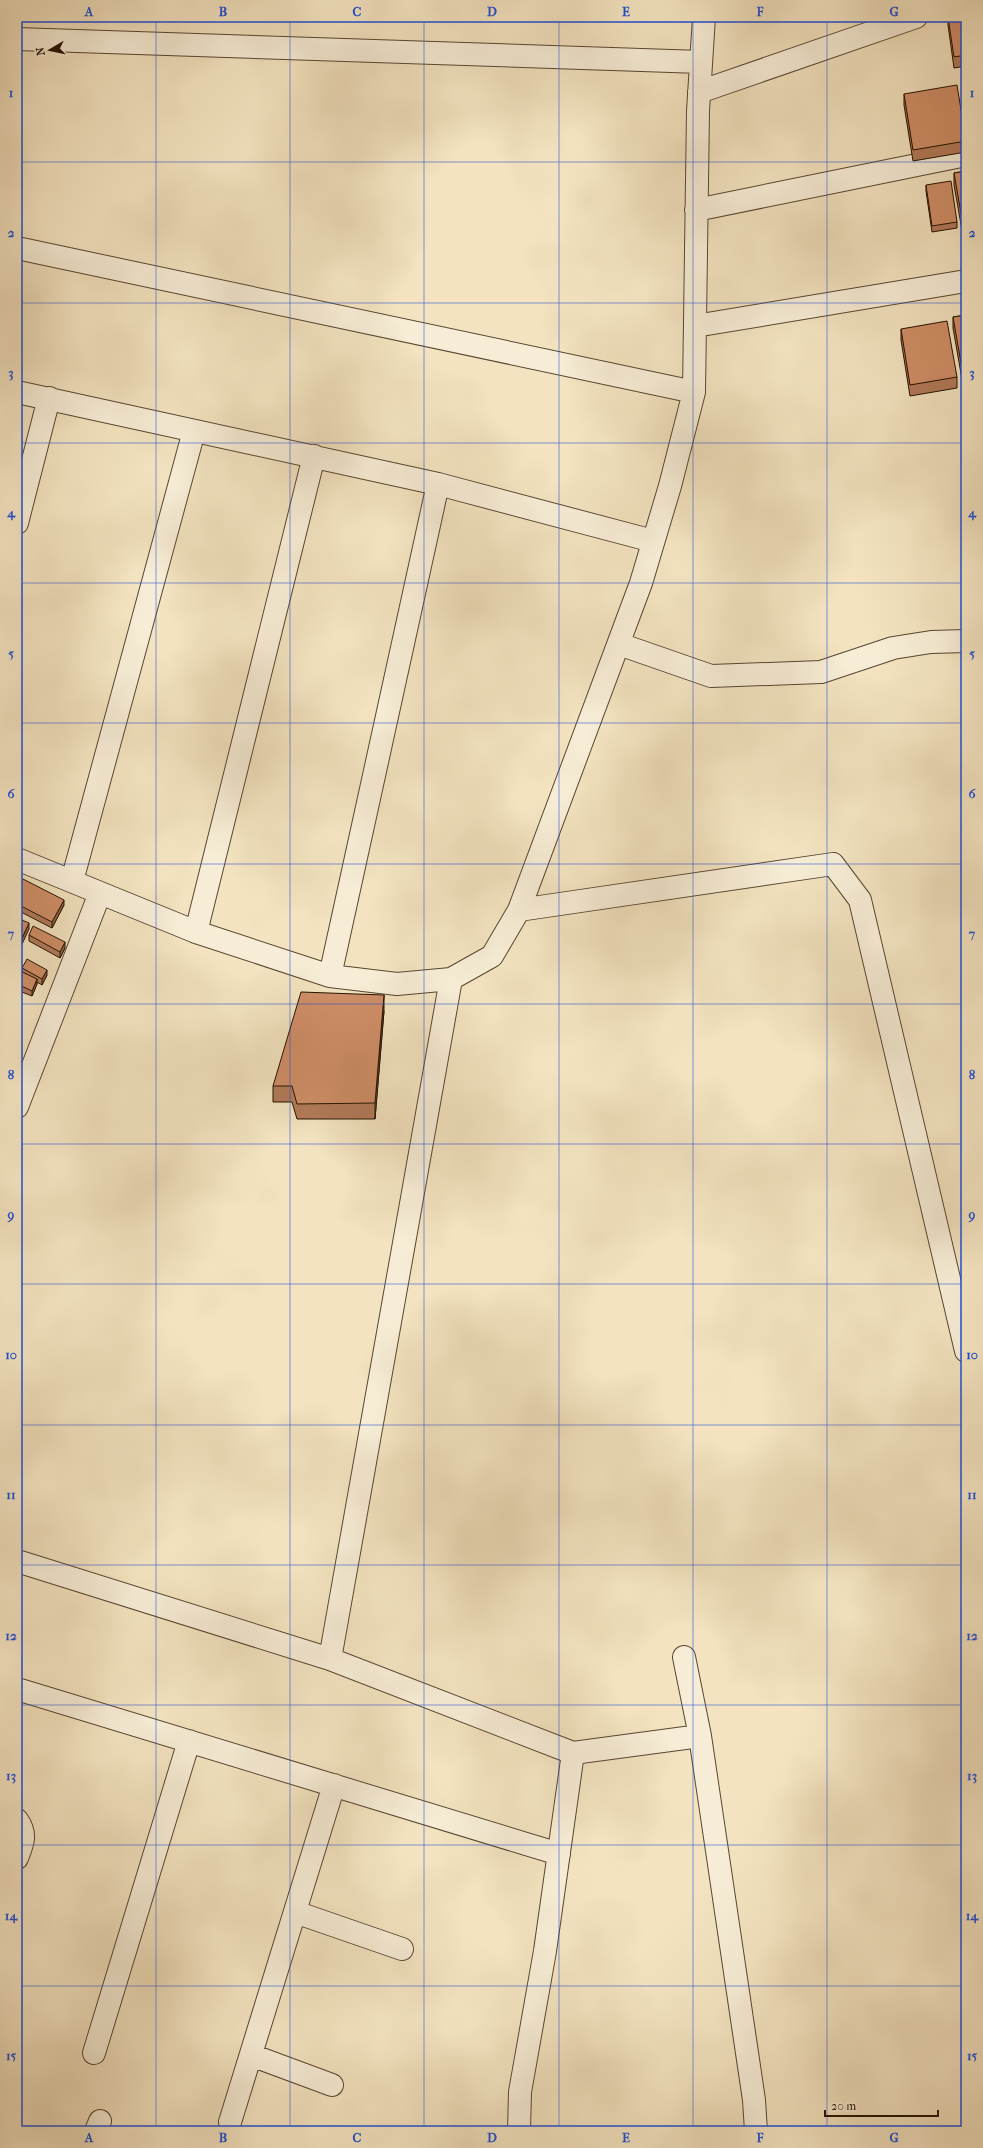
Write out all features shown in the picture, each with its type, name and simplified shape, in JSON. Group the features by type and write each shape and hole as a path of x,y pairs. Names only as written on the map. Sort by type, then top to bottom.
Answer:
{"street":[{"path":"17,859 196,932 330,976 397,984 451,979 492,956 519,910 619,644 670,486 694,392 699,92 704,17"},
{"path":"699,92 916,17"},
{"path":"17,39 701,62"},
{"path":"696,210 966,156"},
{"path":"17,248 694,392"},
{"path":"694,326 966,281"},
{"path":"17,392 438,484 653,541"},
{"path":"17,524 49,398"},
{"path":"72,881 194,431"},
{"path":"196,932 314,456"},
{"path":"330,976 438,484"},
{"path":"619,644 711,676 821,672 893,648 931,642 966,641"},
{"path":"519,910 833,864 860,900 966,1351"},
{"path":"17,1106 100,893"},
{"path":"330,1660 451,979"},
{"path":"17,1561 330,1660 573,1753 700,1736"},
{"path":"684,1656 700,1736 754,2100 756,2131"},
{"path":"17,1689 559,1854"},
{"path":"94,2053 189,1741"},
{"path":"519,2131 520,2092 545,1951 573,1753"},
{"path":"230,2122 334,1785"},
{"path":"17,1820 23,1828 24,1840 17,1858"},
{"path":"295,1912 402,1949"},
{"path":"251,2055 332,2085"}],"building":[{"path":"948,17 966,17 966,55 954,57"},
{"path":"957,85 966,141 913,150 904,94"},
{"path":"966,171 966,218 962,219 954,173"},
{"path":"951,181 957,222 932,226 926,185"},
{"path":"966,315 966,374 963,374 953,317"},
{"path":"947,321 957,377 910,385 901,329"},
{"path":"23,879 64,900 52,922 17,904 17,890"},
{"path":"17,918 29,923 17,949"},
{"path":"33,926 65,942 60,952 29,935"},
{"path":"27,959 47,970 42,979 22,968"},
{"path":"18,970 37,979 32,991 17,984"},
{"path":"301,992 384,995 375,1103 297,1104 292,1086 273,1086"}]}
